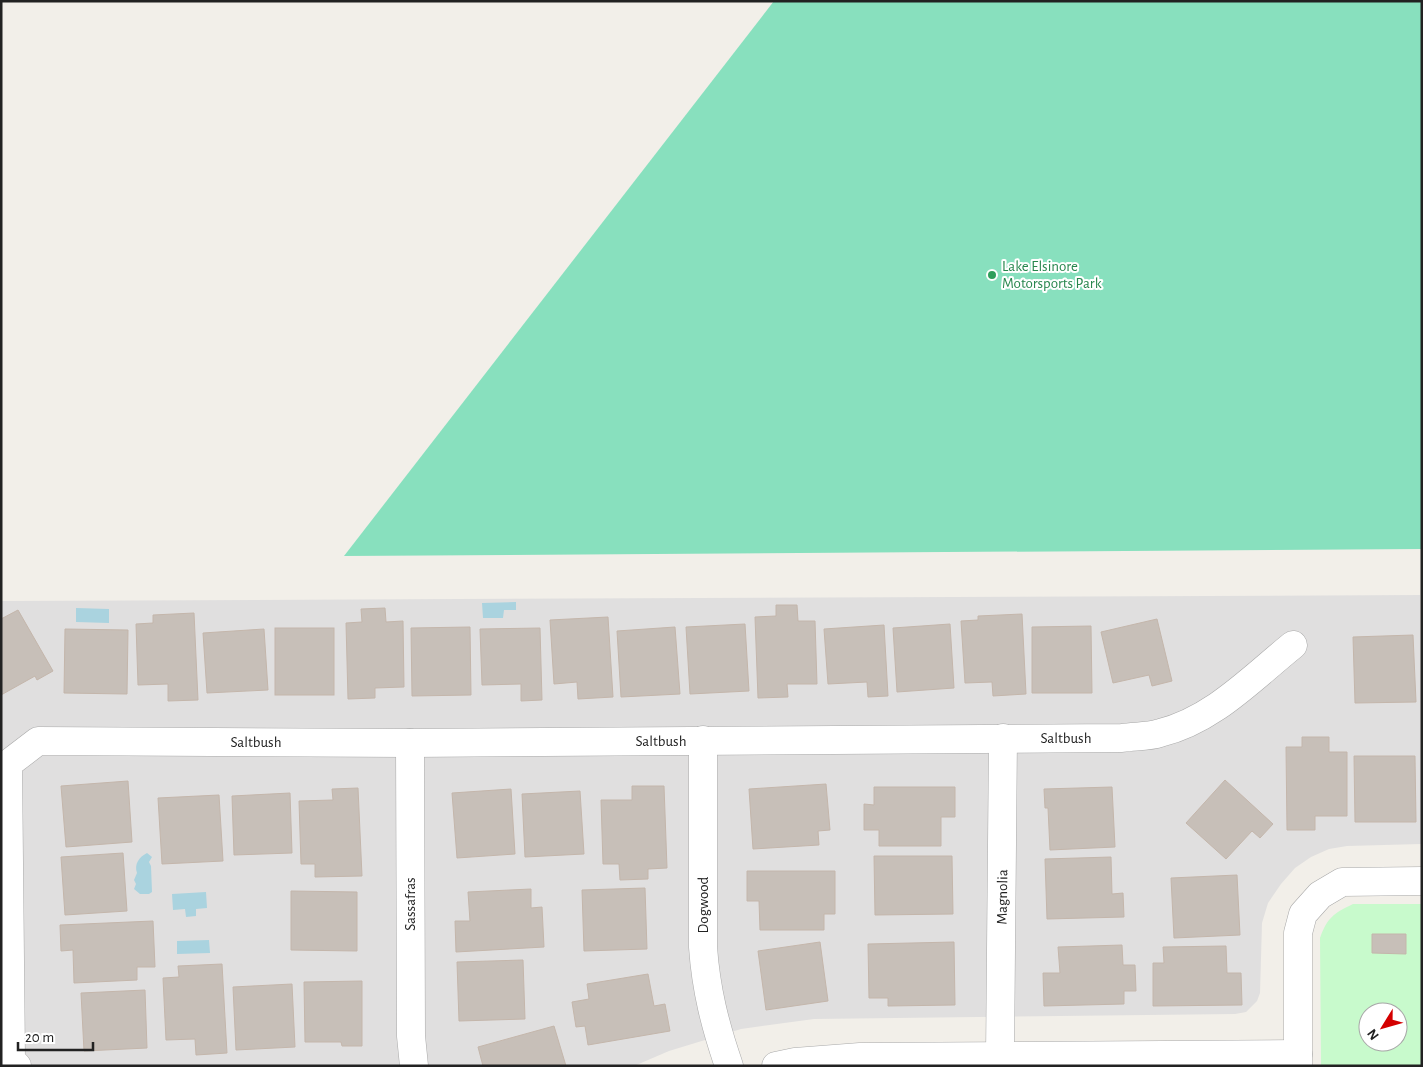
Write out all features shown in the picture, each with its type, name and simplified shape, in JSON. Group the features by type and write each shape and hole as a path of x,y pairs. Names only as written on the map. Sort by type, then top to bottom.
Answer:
{"street":[{"name":"Saltbush","path":"17,1066 11,1060 8,764 38,742 410,743 1122,738 1159,734 1187,724 1223,704 1293,644"},
{"name":"Magnolia","path":"1000,1056 1003,738"},
{"name":"Dogwood","path":"704,740 702,947 706,980 717,1030 730,1066"},
{"name":"Sassafras","path":"410,743 411,1036 414,1066"},
{"path":"776,1066 795,1062 860,1057 1000,1056 1298,1060 1298,933 1303,914 1320,895 1342,882 1422,881"}],"shaded area":[{"path":"1420,595 1421,844 1347,846 1329,849 1311,857 1295,868 1268,903 1262,923 1260,993 1257,1001 1246,1012 1235,1014 814,1019 741,1029 669,1051 634,1066 1,1066 1,601"}],"green space":[{"name":"Lake Elsinore Motorsports Park","path":"774,1 1422,1 1422,549 344,556"},
{"path":"1353,904 1422,904 1422,1066 1321,1066 1320,938 1325,926 1336,913"}],"water":[{"path":"516,602 516,610 504,610 503,618 483,618 482,603"},
{"path":"76,608 109,609 109,623 76,622"},
{"path":"147,853 152,857 149,862 151,866 152,892 140,894 134,889 136,884 134,880 137,873 136,867 140,859"},
{"path":"206,892 207,908 196,909 196,916 186,917 185,909 173,910 172,894"},
{"path":"209,940 210,953 177,954 177,941"}],"building":[{"path":"776,605 797,605 798,621 815,621 817,684 787,684 788,697 758,698 755,617 776,616"},
{"path":"385,608 386,622 403,621 404,687 375,688 375,698 348,699 346,623 362,622 361,609"},
{"path":"18,610 53,671 37,680 35,676 1,695 1,619"},
{"path":"194,613 198,700 168,701 168,684 138,685 136,624 153,623 153,615"},
{"path":"1022,614 1026,694 993,696 992,682 965,683 961,621 978,620 978,616"},
{"path":"608,617 613,697 578,699 577,682 554,684 550,620"},
{"path":"1157,619 1172,681 1152,686 1149,675 1113,683 1101,632"},
{"path":"745,624 749,691 690,694 686,627"},
{"path":"950,624 954,688 897,692 893,628"},
{"path":"884,625 888,696 868,697 867,682 828,684 824,629"},
{"path":"1091,626 1092,693 1032,693 1032,627"},
{"path":"470,627 471,695 412,696 411,628"},
{"path":"675,627 680,694 621,697 617,631"},
{"path":"275,628 334,628 334,695 275,695"},
{"path":"540,628 542,700 521,701 521,684 482,685 480,629"},
{"path":"65,629 128,630 127,694 64,693"},
{"path":"264,629 268,690 207,693 203,633"},
{"path":"1413,635 1416,702 1355,703 1353,637"},
{"path":"1302,737 1329,737 1329,752 1347,752 1347,816 1315,816 1315,830 1287,830 1286,747 1302,747"},
{"path":"1354,756 1415,756 1416,822 1355,822"},
{"path":"1225,780 1273,824 1260,838 1252,831 1226,859 1186,823"},
{"path":"128,781 132,842 66,847 61,786"},
{"path":"826,784 830,830 818,831 819,845 753,849 749,789"},
{"path":"632,786 664,786 667,868 648,869 648,879 620,880 619,864 603,864 601,800 632,800"},
{"path":"874,787 955,787 955,817 941,817 941,846 879,846 879,830 864,830 864,804 874,805"},
{"path":"1112,787 1115,847 1050,850 1048,808 1045,808 1044,789"},
{"path":"358,788 362,876 315,877 315,864 301,864 299,801 333,800 332,789"},
{"path":"511,789 515,854 457,858 452,793"},
{"path":"580,791 584,854 525,857 522,794"},
{"path":"290,793 292,853 234,855 232,796"},
{"path":"219,795 223,861 162,864 158,798"},
{"path":"123,853 127,911 65,915 61,857"},
{"path":"874,856 952,856 953,914 875,915"},
{"path":"1111,857 1112,894 1123,893 1124,917 1047,919 1045,859"},
{"path":"747,871 835,871 835,914 824,914 824,930 760,930 759,901 747,901"},
{"path":"1237,875 1240,935 1174,938 1171,878"},
{"path":"645,888 647,949 584,951 582,890"},
{"path":"531,889 531,908 542,907 544,947 456,952 455,921 470,921 468,892"},
{"path":"291,891 357,892 357,951 291,950"},
{"path":"153,921 155,967 137,967 137,980 74,983 73,950 61,951 60,925"},
{"path":"1372,934 1406,934 1406,954 1372,953"},
{"path":"820,942 828,1001 766,1010 758,951"},
{"path":"954,942 955,1005 888,1006 888,998 869,998 868,944"},
{"path":"1122,945 1123,965 1135,965 1136,991 1124,991 1124,1004 1044,1006 1043,973 1060,973 1058,947"},
{"path":"1226,946 1227,973 1241,973 1242,1005 1153,1006 1153,963 1164,963 1163,947"},
{"path":"523,960 525,1019 459,1021 457,962"},
{"path":"222,964 227,1053 196,1055 195,1039 166,1040 163,978 179,977 178,966"},
{"path":"648,974 654,1006 665,1004 670,1031 588,1045 585,1026 576,1027 572,1002 589,999 587,984"},
{"path":"362,981 362,1046 342,1046 341,1042 305,1042 304,982"},
{"path":"292,984 295,1047 236,1050 233,987"},
{"path":"145,990 147,1048 84,1051 81,993"},
{"path":"554,1026 566,1066 483,1066 478,1047"}],"place":[{"name":"Lake Elsinore Motorsports Park","path":"992,275"}]}
